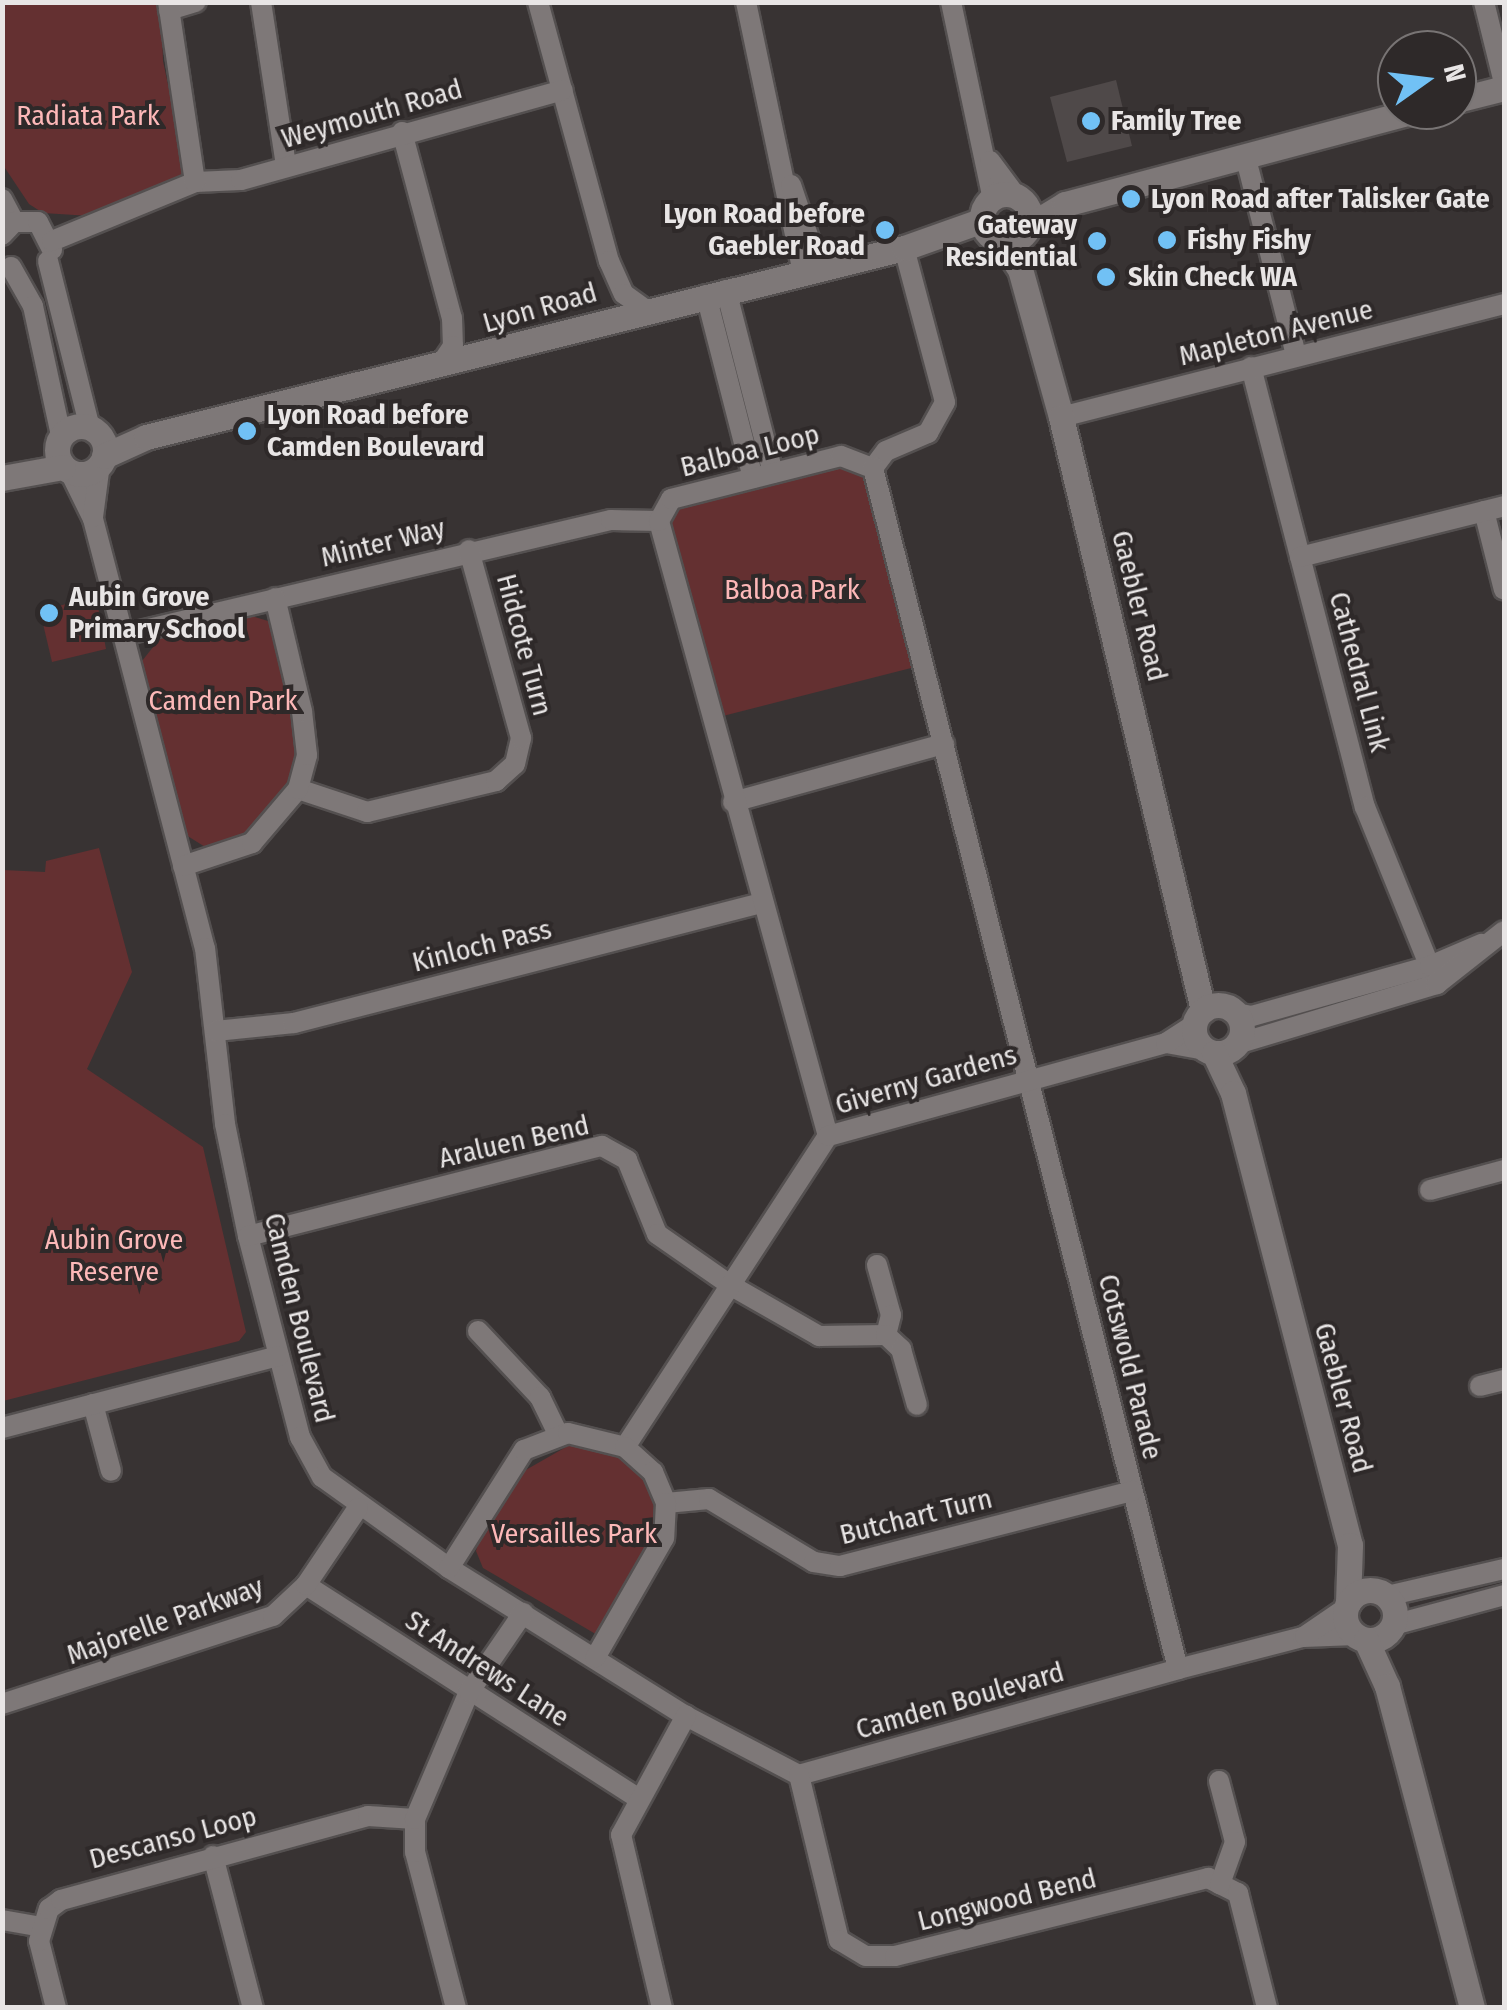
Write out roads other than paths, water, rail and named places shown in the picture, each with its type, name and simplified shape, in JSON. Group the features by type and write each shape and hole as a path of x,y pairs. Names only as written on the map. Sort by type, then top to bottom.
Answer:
{"street":[{"path":"195,182 168,6 196,2"},
{"path":"261,2 286,166"},
{"path":"538,2 609,261 624,294 646,310"},
{"path":"746,2 811,270"},
{"path":"952,2 989,160 1008,219"},
{"path":"1477,94 1504,86 1484,2"},
{"name":"Weymouth Road","path":"7,261 27,272 50,250 195,182 286,166 563,90"},
{"name":"Lyon Road","path":"99,446 439,367 646,310 904,248 1377,121"},
{"path":"402,132 452,318 453,346 439,367"},
{"path":"1245,155 1296,356"},
{"path":"2,198 8,228 38,222 50,250 99,446"},
{"name":"Gaebler Road","path":"1008,219 1350,1544 1347,1605"},
{"path":"904,248 945,402 928,433 886,451 874,468 1029,1080"},
{"name":"Camden Boulevard","path":"7,261 33,306 63,454 93,519 183,866 216,1031 248,1236 300,1438 322,1477 358,1508 449,1568 686,1716 798,1775 1178,1668 1303,1638 1375,1634 1504,1594"},
{"path":"599,323 611,299 609,261"},
{"path":"716,293 763,476"},
{"name":"Mapleton Avenue","path":"1061,417 1504,304"},
{"path":"452,318 489,354"},
{"name":"Cathedral Link","path":"1251,367 1366,807 1433,975"},
{"path":"10,476 63,454 99,446"},
{"path":"63,454 99,446"},
{"name":"Camden Boulevard","path":"93,519 99,446"},
{"name":"Balboa Loop","path":"659,521 670,499 841,456 874,468"},
{"path":"1300,557 1494,508 1504,590"},
{"name":"Minter Way","path":"123,635 469,550 612,520 659,521"},
{"path":"659,521 733,802 828,1136"},
{"name":"Hidcote Turn","path":"298,790 367,812 496,781 515,764 521,738 469,550"},
{"path":"183,866 252,843 298,790 307,755 302,711 275,598"},
{"path":"733,802 944,744"},
{"name":"Kinloch Pass","path":"216,1031 294,1023 761,903"},
{"path":"1222,1048 1433,975 1504,929"},
{"path":"1213,1013 1252,1016 1433,975"},
{"name":"Gaebler Road","path":"1213,1013 1222,1048"},
{"name":"Giverny Gardens","path":"625,1447 828,1136 1166,1043 1213,1013"},
{"name":"Giverny Gardens","path":"1166,1043 1222,1048"},
{"name":"Cotswold Parade","path":"1029,1080 1178,1668"},
{"name":"Araluen Bend","path":"248,1236 602,1146 628,1160 657,1234 730,1285 819,1336 886,1335"},
{"path":"1430,1190 1504,1170"},
{"path":"877,1266 891,1315 886,1335 900,1349 916,1406"},
{"path":"478,1330 540,1397 559,1436"},
{"path":"2,1428 279,1356"},
{"path":"1480,1386 1504,1380"},
{"path":"93,1404 111,1470"},
{"path":"449,1568 524,1450 559,1436 625,1447 654,1472 666,1503 664,1538 646,1580 595,1658"},
{"name":"Butchart Turn","path":"666,1503 710,1499 814,1562 840,1566 1132,1491"},
{"name":"Majorelle Parkway","path":"2,1704 273,1616 306,1584 358,1508"},
{"name":"Gaebler Road","path":"1350,1544 1384,1594"},
{"path":"1375,1634 1347,1605 1364,1590 1384,1594 1504,1569"},
{"name":"St Andrews Lane","path":"306,1584 639,1799"},
{"path":"1384,1594 1375,1634 1472,2007"},
{"name":"Camden Boulevard","path":"1303,1638 1347,1605"},
{"path":"456,2008 415,1852 415,1819 470,1692 523,1613"},
{"path":"662,2008 620,1855 620,1835 686,1716"},
{"name":"Longwood Bend","path":"798,1775 839,1940 866,1956 895,1956 1208,1878 1220,1884"},
{"path":"1219,1781 1235,1842 1220,1884 1238,1892 1267,2008"},
{"name":"Descanso Loop","path":"40,1927 49,1909 83,1890 368,1816 415,1819"},
{"path":"212,1856 253,2008"},
{"path":"2,1920 40,1927 56,2008"}],"place":[{"name":"Family Tree","path":"1091,121"},
{"name":"Lyon Road after Talisker Gate","path":"1131,199"},
{"name":"Lyon Road before Gaebler Road","path":"885,230"},
{"name":"Fishy Fishy","path":"1167,240"},
{"name":"Gateway Residential","path":"1097,241"},
{"name":"Skin Check WA","path":"1106,277"},
{"name":"Lyon Road before Camden Boulevard","path":"247,431"},
{"name":"Aubin Grove Primary School","path":"49,613"}],"park label":[{"name":"Radiata Park","path":"88,116"},
{"name":"Balboa Park","path":"792,590"},
{"name":"Camden Park","path":"223,701"},
{"name":"Aubin Grove Reserve","path":"114,1256"},
{"name":"Versailles Park","path":"574,1534"}]}
